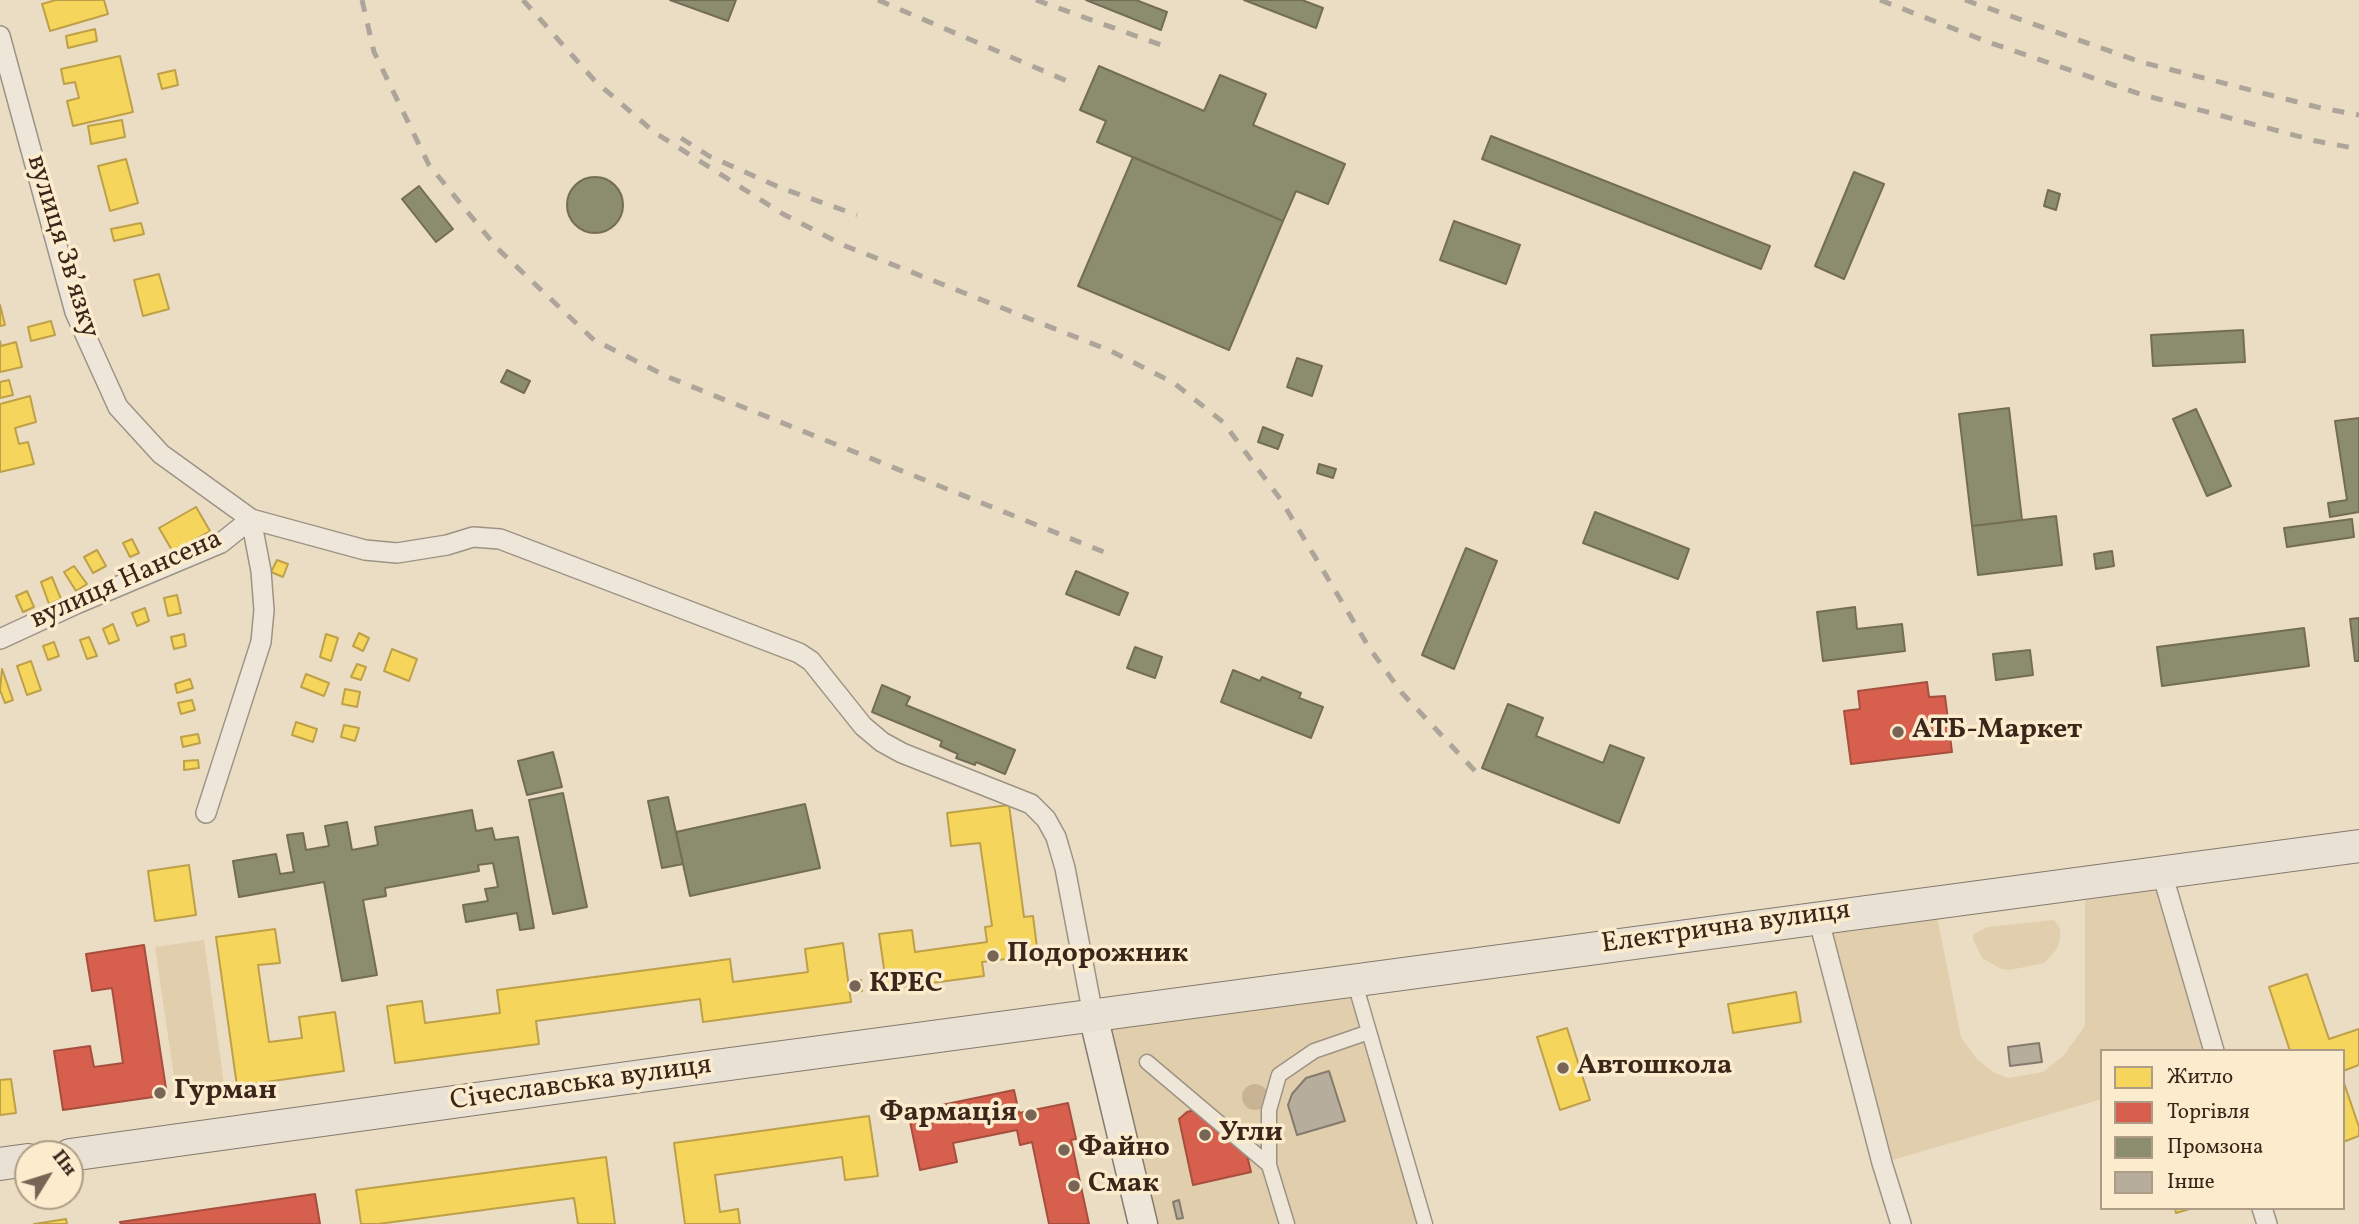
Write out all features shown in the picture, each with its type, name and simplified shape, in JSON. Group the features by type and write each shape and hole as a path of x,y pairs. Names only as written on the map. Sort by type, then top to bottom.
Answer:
{"main road":[{"name":"Електрична вулиця","path":"1093,1016 2359,846"},
{"name":"Січеславська вулиця","path":"84,1153 1093,1016"},
{"path":"1093,1016 1143,1224"}],"street":[{"name":"вулиця Звʼязку","path":"0,36 75,312 118,407 161,454 251,519"},
{"name":"вулиця Нансена","path":"0,639 221,543 251,519"},
{"path":"206,813 261,642 264,610 261,571 251,519 365,550 397,553 447,545 473,537 500,539 799,653 819,671 863,726 882,742 902,753 1031,804 1046,819 1056,837 1065,868 1093,1016"},
{"path":"2162,873 2213,1049"},
{"path":"1818,917 1882,1163 1901,1224"},
{"path":"1354,980 1425,1224"},
{"path":"1287,1224 1269,1165 1269,1110 1279,1075 1314,1051 1369,1032"},
{"path":"1147,1062 1269,1165"}],"shaded area":[{"path":"2162,873 2213,1049 2100,1049 2100,1100 1882,1163 1818,917 1934,901 1961,1037 1976,1058 1993,1072 2008,1078 2043,1072 2064,1055 2085,1026 2085,882"},
{"path":"2054,920 2060,928 2060,941 2044,963 2010,970 2001,969 1982,958 1973,939 1974,934 1987,927"},
{"path":"204,940 224,1084 176,1090 155,947"},
{"path":"1354,980 1425,1224 1143,1224 1093,1016"},
{"path":"1255,1084 1264,1088 1268,1097 1264,1106 1255,1110 1246,1106 1242,1097 1246,1088"}],"building: Житло":[{"path":"56,0 104,0 108,14 50,31 42,4"},
{"path":"95,29 97,41 68,48 66,36"},
{"path":"120,56 133,112 73,126 67,101 79,98 75,82 64,84 61,69"},
{"path":"175,70 178,85 162,89 158,74"},
{"path":"122,120 125,137 91,144 88,126"},
{"path":"126,159 138,203 110,211 98,166"},
{"path":"141,223 144,234 114,241 111,229"},
{"path":"159,274 169,309 143,316 134,280"},
{"path":"0,305 5,325 0,326"},
{"path":"51,321 55,335 31,341 28,327"},
{"path":"0,341 1,346 16,342 22,367 0,372"},
{"path":"9,380 13,395 0,398 0,382"},
{"path":"30,396 36,422 15,428 19,444 28,442 34,464 0,472 0,404"},
{"path":"196,507 210,531 173,552 159,528"},
{"path":"132,539 139,553 130,557 123,543"},
{"path":"97,550 106,566 93,573 84,557"},
{"path":"277,560 288,564 283,577 271,572"},
{"path":"74,566 87,584 76,591 64,572"},
{"path":"52,577 61,599 49,604 41,582"},
{"path":"27,591 34,607 23,612 16,596"},
{"path":"177,595 181,613 168,616 164,598"},
{"path":"145,608 149,621 137,626 132,613"},
{"path":"113,624 119,640 109,644 103,629"},
{"path":"359,633 369,638 363,651 353,646"},
{"path":"184,634 186,646 174,649 171,637"},
{"path":"326,634 338,638 331,661 320,657"},
{"path":"89,637 97,656 87,659 80,640"},
{"path":"54,642 59,656 48,660 43,646"},
{"path":"392,649 417,659 409,681 384,671"},
{"path":"31,661 41,690 27,695 17,666"},
{"path":"357,664 366,667 361,680 351,677"},
{"path":"2,669 13,700 5,703 0,690"},
{"path":"306,674 329,683 324,696 301,687"},
{"path":"190,679 193,688 177,693 175,684"},
{"path":"345,689 360,692 357,707 342,704"},
{"path":"192,700 195,710 181,714 178,703"},
{"path":"296,722 317,729 313,742 292,735"},
{"path":"344,725 359,728 355,741 341,737"},
{"path":"198,734 200,743 183,747 181,737"},
{"path":"198,760 199,768 184,770 184,761"},
{"path":"1009,805 1024,917 1033,916 1038,955 982,962 984,976 887,989 879,934 912,930 915,952 987,942 985,927 992,926 980,843 951,846 947,813"},
{"path":"189,865 196,915 155,921 148,871"},
{"path":"275,929 280,963 258,965 269,1042 302,1038 299,1017 335,1012 344,1071 237,1086 216,937"},
{"path":"843,943 851,1002 703,1022 700,999 536,1021 539,1044 395,1063 387,1006 422,1001 425,1023 500,1013 497,990 730,959 733,982 808,972 805,949"},
{"path":"2307,974 2329,1039 2359,1029 2359,1065 2345,1070 2345,1049 2289,1049 2269,987"},
{"name":"КРЕС","path":"861,980 862,991 850,992 848,982"},
{"path":"1796,992 1801,1022 1733,1033 1728,1004"},
{"name":"Автошкола","path":"1567,1028 1590,1100 1560,1110 1537,1037"},
{"path":"11,1079 16,1113 0,1115 0,1080"},
{"path":"2345,1086 2359,1127 2359,1136 2345,1141"},
{"path":"869,1116 878,1176 845,1180 842,1157 715,1175 720,1212 738,1209 740,1224 685,1224 674,1143"},
{"path":"606,1157 615,1224 578,1224 574,1198 361,1224 356,1190"},
{"path":"66,1219 67,1224 34,1224"}],"building: Торгівля":[{"name":"АТБ-Маркет","path":"1927,682 1929,697 1945,696 1952,752 1851,764 1844,711 1860,709 1858,691"},
{"path":"144,945 167,1095 63,1110 54,1051 90,1046 94,1067 123,1063 112,988 92,991 86,954"},
{"path":"1014,1090 1019,1113 1068,1103 1076,1139 1071,1140 1089,1224 1049,1224 1032,1142 1020,1145 1017,1130 953,1143 957,1162 920,1170 908,1112"},
{"name":"Угли","path":"1198,1109 1246,1151 1251,1172 1193,1185 1179,1119 1187,1112"},
{"path":"315,1194 320,1224 120,1222"}],"building: Промзона":[{"path":"670,0 736,0 728,21"},
{"path":"1086,0 1136,0 1167,12 1161,30"},
{"path":"1244,0 1302,0 1323,8 1316,28"},
{"path":"1099,66 1204,111 1220,75 1266,94 1253,125 1345,164 1328,204 1296,191 1283,221 1097,142 1106,121 1080,110"},
{"path":"1491,136 1770,246 1761,269 1482,159"},
{"path":"1133,157 1283,221 1229,350 1078,286"},
{"path":"1854,172 1884,184 1844,279 1815,266"},
{"path":"595,177 606,179 615,185 621,194 621,216 615,225 606,231 595,233 584,231 575,225 569,216 567,205 569,194 575,185 584,179"},
{"path":"419,186 453,229 436,242 402,199"},
{"path":"2048,190 2060,194 2056,210 2044,206"},
{"path":"1454,221 1520,245 1506,284 1440,260"},
{"path":"2243,330 2245,362 2153,366 2151,335"},
{"path":"1297,358 1322,366 1312,396 1287,387"},
{"path":"507,370 530,381 524,393 501,382"},
{"path":"2009,408 2022,520 1972,526 1959,414"},
{"path":"2196,409 2231,486 2207,496 2173,419"},
{"path":"2359,418 2359,512 2330,517 2328,503 2347,500 2335,421"},
{"path":"1263,427 1283,435 1278,449 1258,442"},
{"path":"1319,464 1336,469 1333,478 1317,473"},
{"path":"1595,512 1689,549 1678,579 1583,543"},
{"path":"2056,516 2062,565 1978,575 1972,526"},
{"path":"2352,519 2354,537 2287,547 2284,528"},
{"path":"1466,548 1497,561 1454,669 1422,655"},
{"path":"2112,551 2114,566 2096,569 2094,554"},
{"path":"1076,571 1128,593 1119,615 1066,594"},
{"path":"1855,607 1857,629 1902,624 1905,651 1823,661 1817,612"},
{"path":"2359,618 2359,661 2355,661 2350,619"},
{"path":"2304,628 2309,666 2162,686 2157,647"},
{"path":"1135,647 1162,657 1155,678 1127,668"},
{"path":"2030,650 2033,675 1996,680 1993,654"},
{"path":"1233,670 1260,681 1262,677 1301,693 1299,698 1323,707 1311,738 1221,702"},
{"path":"882,685 910,697 906,705 1015,750 1005,774 976,762 975,765 956,758 958,754 940,746 942,741 872,712"},
{"path":"1508,704 1543,718 1536,736 1603,763 1610,745 1644,758 1619,823 1482,768"},
{"path":"553,752 562,787 527,795 518,761"},
{"path":"563,793 587,907 553,914 529,800"},
{"path":"668,797 683,864 662,868 648,801"},
{"path":"805,804 820,868 690,896 676,832"},
{"path":"472,810 476,831 492,828 495,840 518,837 534,928 520,930 517,913 466,922 463,905 488,901 485,889 498,887 493,863 478,865 479,871 385,888 386,896 363,900 377,975 342,981 324,882 239,897 233,861 276,854 280,874 294,872 287,835 303,833 306,850 329,846 325,826 347,822 352,850 378,845 375,827"}],"building: Інше":[{"path":"2039,1043 2042,1062 2010,1066 2008,1047"},
{"path":"1329,1071 1345,1121 1297,1135 1288,1105 1292,1094 1306,1078"},
{"path":"1179,1200 1183,1218 1177,1219 1173,1202"}],"railway":[{"path":"362,0 374,52 429,165 498,249 594,340 668,377 1109,554"},
{"path":"523,0 595,81 654,132 783,214 843,245 1111,351 1174,383 1223,422 1281,500 1370,649 1402,693 1475,771"},
{"path":"878,0 1067,81"},
{"path":"1036,0 1161,45"},
{"path":"1880,0 1988,42 2140,94 2316,141 2359,149"},
{"path":"1965,0 2141,62 2317,107 2359,115"},
{"path":"681,138 709,156 781,188 857,215"}],"place":[{"name":"АТБ-Маркет","path":"1898,732"},
{"name":"Подорожник","path":"993,956"},
{"name":"КРЕС","path":"855,986"},
{"name":"Автошкола","path":"1563,1068"},
{"name":"Гурман","path":"160,1093"},
{"name":"Фармація","path":"1031,1115"},
{"name":"Угли","path":"1205,1135"},
{"name":"Файно","path":"1064,1150"},
{"name":"Смак","path":"1074,1186"}]}
